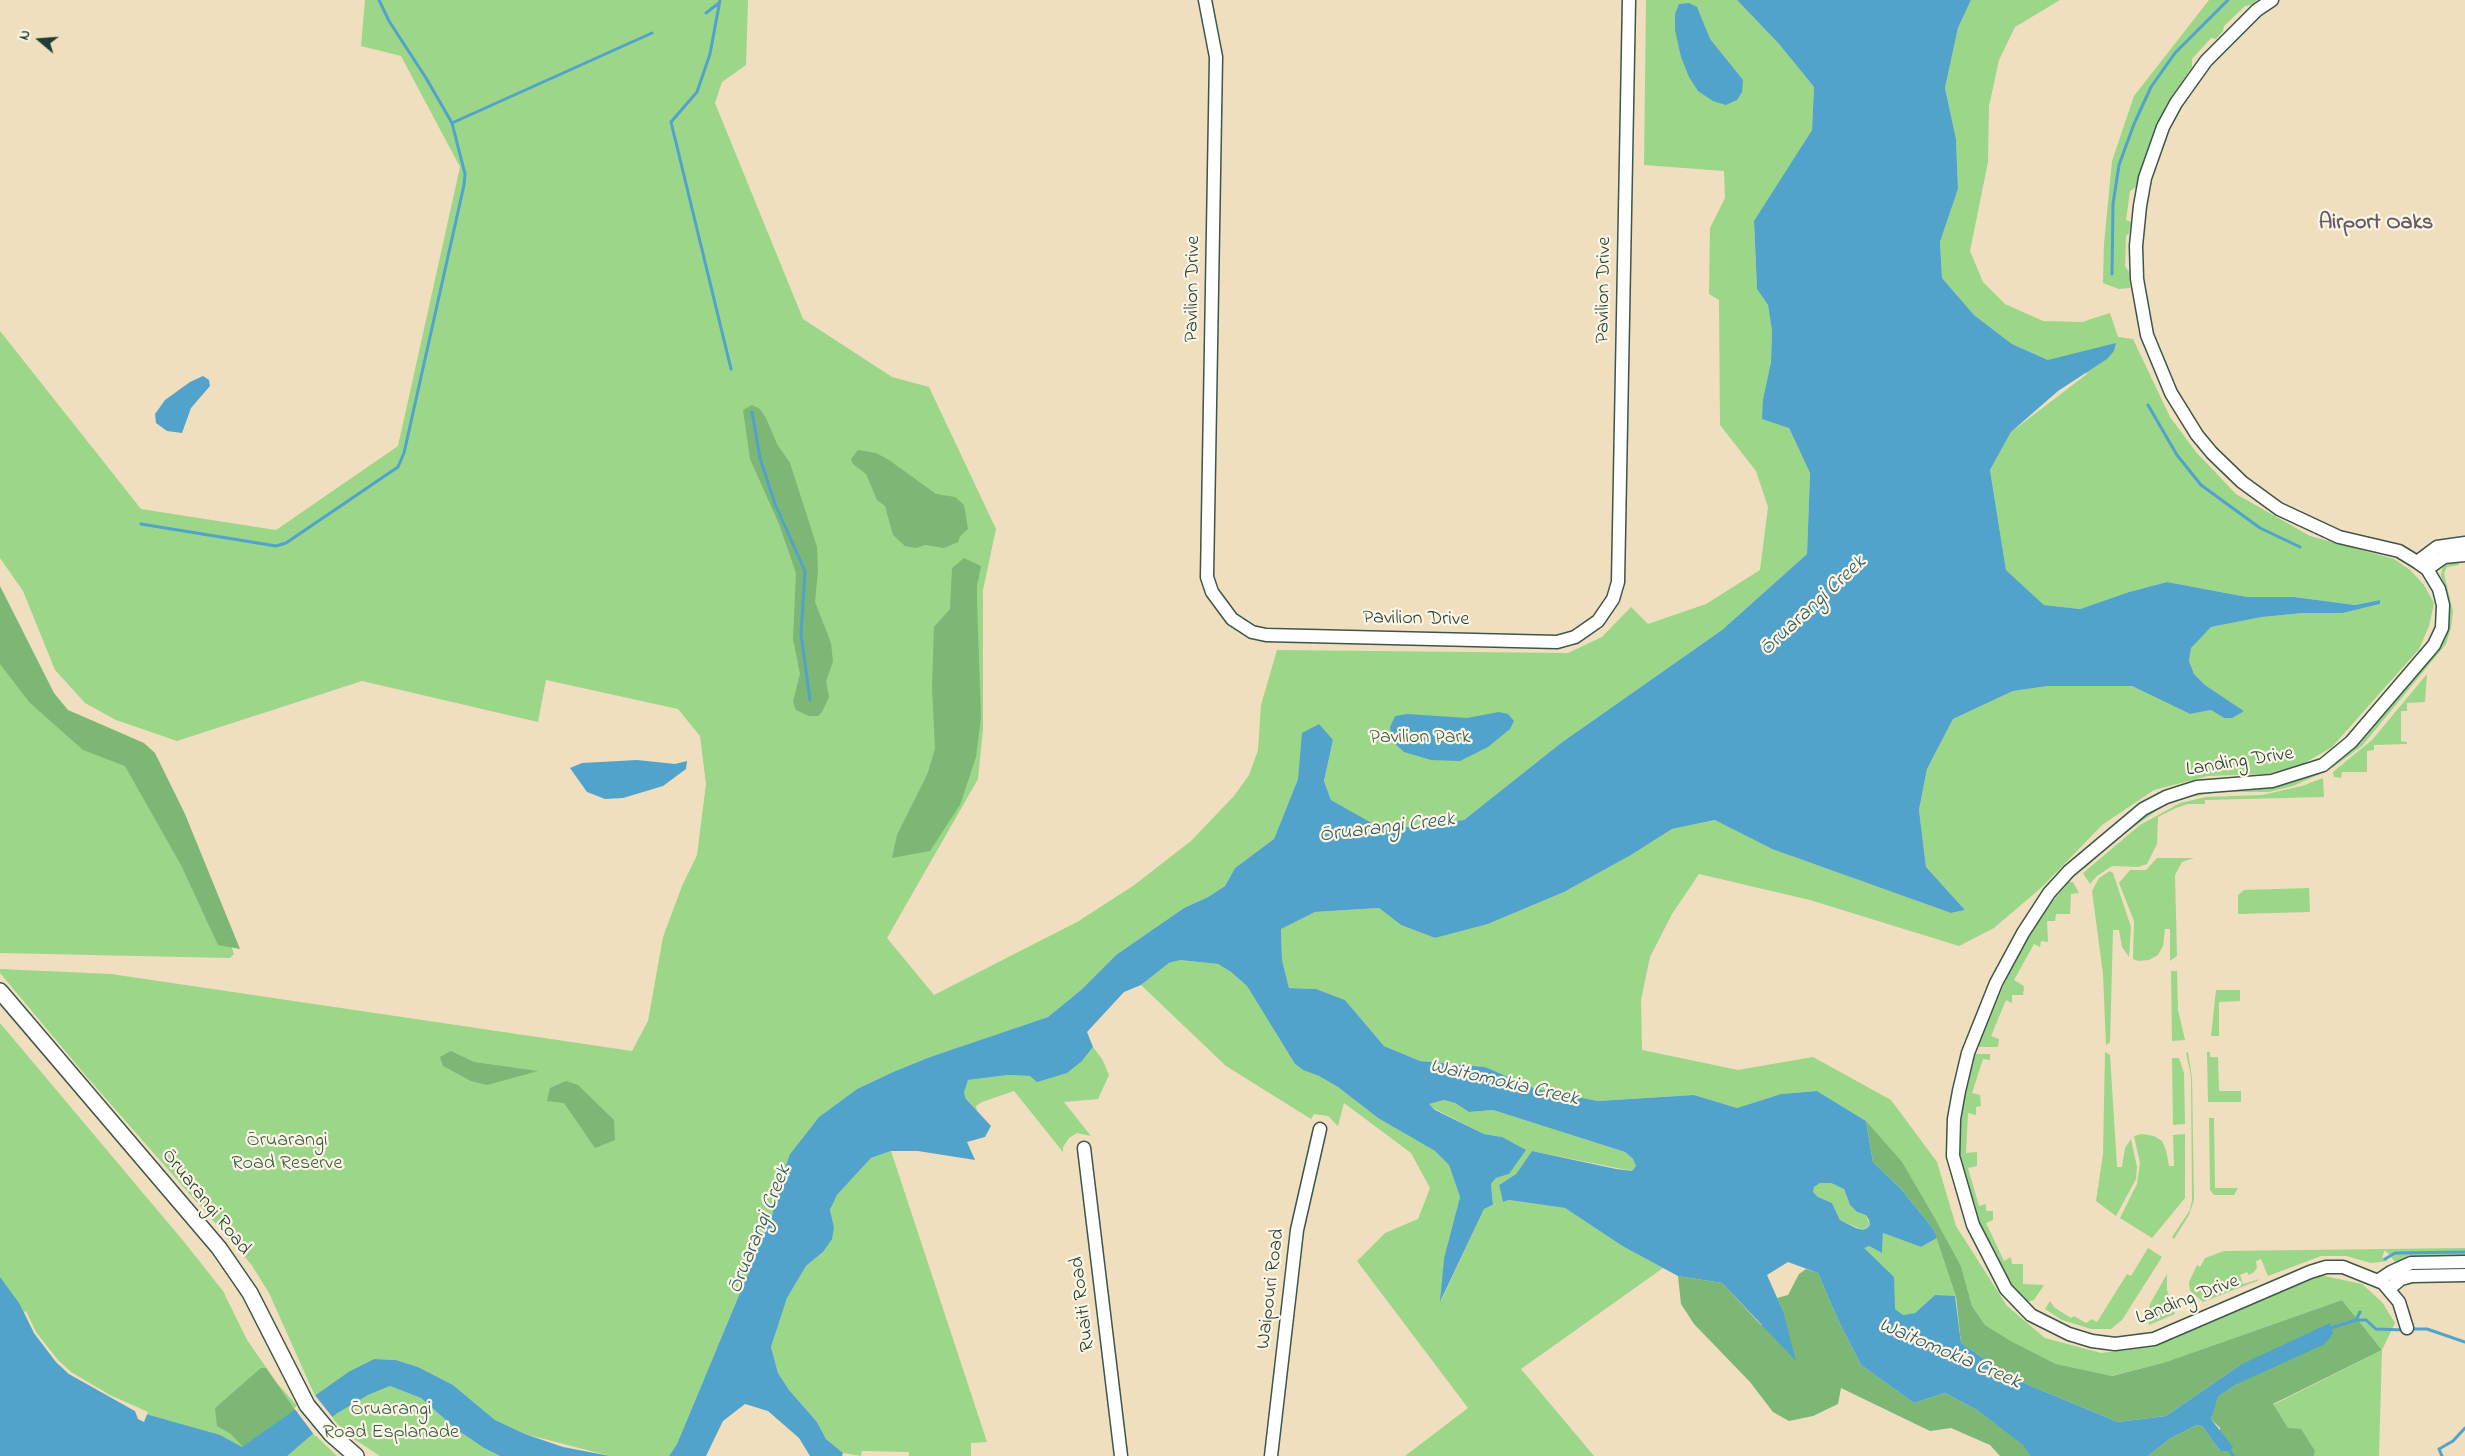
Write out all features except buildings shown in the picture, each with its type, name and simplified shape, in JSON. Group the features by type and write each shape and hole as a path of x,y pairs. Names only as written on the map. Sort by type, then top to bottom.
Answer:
{"street":[{"name":"Pavilion Drive","path":"1205,0 1216,57 1207,577 1212,592 1232,619 1252,632 1266,635 1536,642 1557,642 1588,630 1598,621 1613,599 1618,582 1629,0"},
{"name":"Landing Drive","path":"2272,0 2257,10 2206,61 2176,103 2163,126 2145,178 2136,246 2136,278 2147,335 2171,393 2197,435 2242,482 2279,509 2317,528 2339,537 2400,551 2422,565 2440,589 2442,597 2443,619 2439,637 2390,697 2341,751 2323,765 2272,781 2197,787 2166,797 2143,809 2069,871 2049,893 2023,933 1996,983 1968,1053 1954,1119 1953,1156 1963,1196 1973,1225 2006,1289 2022,1308 2043,1322 2069,1334 2092,1341 2114,1344 2154,1339 2310,1272 2326,1267 2343,1267 2379,1280 2390,1288 2399,1302 2407,1328"},
{"path":"2422,565 2437,547 2465,543"},
{"path":"2422,565 2444,557 2465,555"},
{"name":"Ōruarangi Road","path":"0,991 219,1248 250,1293 299,1394 331,1434 356,1456"},
{"name":"Waipouri Road","path":"1271,1456 1297,1230 1320,1129"},
{"name":"Ruaiti Road","path":"1084,1148 1121,1456"},
{"path":"2379,1280 2411,1263 2465,1262"},
{"path":"2390,1288 2401,1279 2412,1276 2465,1275"}],"green space":[{"path":"365,0 748,0 746,65 722,82 715,103 803,319 892,377 929,387 996,529 983,590 983,729 978,779 887,938 934,995 1077,922 1133,886 1191,841 1234,796 1249,775 1258,750 1261,705 1277,650 1568,653 1602,637 1631,607 1648,624 1706,604 1760,570 1768,507 1756,471 1720,425 1719,300 1709,294 1710,228 1725,198 1724,171 1644,165 1646,0 1737,0 1779,44 1814,87 1812,130 1754,222 1757,289 1768,305 1772,331 1771,362 1763,399 1789,428 1810,473 1807,554 1722,630 1561,743 1464,820 1384,831 1331,800 1324,781 1333,740 1303,733 1298,779 1274,839 1235,868 1225,886 1208,897 1184,908 1116,955 1081,990 1048,1017 930,1057 893,1072 857,1089 819,1117 790,1154 780,1181 772,1216 677,1444 669,1456 610,1456 525,1434 495,1420 453,1385 418,1367 396,1360 374,1359 350,1371 336,1414 368,1395 390,1386 421,1398 456,1429 484,1448 500,1456 380,1456 348,1435 332,1418 314,1434 337,1456 0,1456 0,1023 223,1291 247,1340 277,1383 299,1408 315,1396 269,1293 251,1264 86,1076 0,973 0,969 111,974 632,1051 648,1021 663,937 682,886 697,855 706,784 700,736 678,709 546,680 538,722 362,681 177,741 116,720 85,703 55,670 23,591 0,558 0,331 141,509 276,530 398,446 460,167 401,56 361,46"},
{"path":"1971,0 2060,0 2015,27 1999,60 1989,106 1988,162 1970,251 1983,282 2005,304 2043,321 2082,322 2110,313 2118,337 2133,339 2170,417 2196,452 2236,494 2310,536 2394,559 2410,570 2424,585 2434,603 2429,626 2419,649 2332,747 2303,764 2266,774 2208,776 2154,790 2102,825 2042,887 1994,928 1959,946 1810,900 1699,874 1672,914 1650,957 1641,1000 1642,1050 1738,1070 1813,1057 1891,1100 1937,1162 1956,1226 2007,1306 2045,1338 2101,1353 2154,1347 2320,1275 2362,1284 2382,1302 2395,1323 2382,1350 2342,1300 2166,1362 2111,1376 2056,1364 2011,1341 1985,1325 1972,1306 1961,1266 1937,1222 1866,1121 1817,1091 1781,1094 1737,1108 1694,1095 1598,1101 1536,1089 1484,1067 1420,1061 1384,1046 1345,1000 1316,989 1289,988 1282,960 1281,928 1315,912 1379,908 1401,925 1435,938 1488,924 1564,892 1631,855 1672,829 1716,820 1772,849 1951,913 1965,910 1926,867 1919,810 1927,769 1953,719 2013,691 2048,686 2132,686 2190,714 2211,710 2224,718 2244,711 2205,685 2194,674 2189,661 2191,648 2197,639 2211,627 2262,617 2303,613 2343,613 2380,604 2380,600 2355,605 2294,597 2247,597 2167,582 2129,592 2080,609 2044,605 2006,570 1990,470 2011,432 2087,374 2084,369 2048,360 2012,344 1974,315 1942,278 1940,242 1958,189 1956,139 1945,88 1958,28"},
{"path":"2209,0 2257,0 2251,5 2245,6 2224,26 2223,31 2216,39 2211,38 2192,59 2192,67 2166,105 2136,187 2130,191 2126,220 2131,222 2129,233 2126,236 2125,266 2129,272 2130,288 2119,289 2103,283 2104,244 2112,161 2134,96"},
{"path":"752,405 760,409 766,418 777,444 790,463 817,547 818,571 815,602 831,643 833,662 826,681 829,697 818,716 809,716 796,710 793,702 800,674 793,639 796,573 779,524 750,459 743,410"},
{"path":"858,450 876,453 889,460 936,494 955,497 964,505 968,529 960,536 958,542 944,548 925,545 916,548 905,546 893,535 885,506 877,500 866,474 853,464 851,459"},
{"path":"964,558 981,566 977,586 977,603 981,717 976,757 960,805 930,851 892,858 897,835 927,775 935,749 932,687 934,627 950,609 952,568"},
{"path":"2459,560 2459,565 2447,567 2444,573 2453,612 2446,644 2362,746 2332,768 2333,764 2359,744 2437,652 2445,637 2450,614 2447,592 2441,576 2442,569 2446,563"},
{"path":"0,586 54,693 68,710 144,743 155,753 185,814 240,949 218,945 182,867 125,766 83,750 30,703 0,664"},
{"path":"0,599 58,711 107,734 221,916 234,954 230,958 0,953"},
{"path":"2427,674 2425,702 2407,703 2407,711 2401,711 2401,741 2407,742 2407,744 2374,745 2374,750 2367,751 2367,772 2342,772 2341,778 2334,777 2333,772 2372,740"},
{"path":"2315,773 2320,774 2293,786 2269,792 2219,792 2189,797 2163,806 2113,842 2084,869 2081,867 2131,824 2169,800 2203,790 2282,785"},
{"path":"2323,778 2324,797 2205,800 2205,804 2188,804 2176,808 2158,817 2157,844 2147,864 2138,867 2112,866 2097,876 2090,884 2083,873 2140,825 2180,803 2206,797 2262,795 2302,786"},
{"path":"2157,858 2194,858 2182,862 2175,875 2177,956 2170,961 2170,929 2165,929 2163,946 2158,955 2149,960 2138,961 2133,959 2134,921 2119,883 2130,870 2146,870"},
{"path":"2110,871 2113,873 2131,927 2129,957 2122,947 2119,930 2113,930 2110,1042 2106,1045 2103,974 2092,891 2099,878"},
{"path":"2069,882 2073,882 2079,893 2071,894 2070,914 2056,914 2055,921 2047,921 2048,942 2041,941 2040,947 2034,944 2014,980 2024,986 2023,995 2012,995 2012,1003 2006,1000 1991,1036 1999,1039 1998,1047 1977,1047 2016,957 2046,909"},
{"path":"2309,888 2310,912 2238,914 2238,895 2244,890"},
{"path":"1180,960 1218,964 1231,972 1247,986 1295,1064 1303,1070 1319,1076 1338,1087 1378,1118 1435,1151 1449,1165 1460,1197 1444,1258 1441,1301 1484,1209 1497,1204 1493,1205 1491,1184 1496,1178 1509,1174 1502,1137 1484,1134 1428,1104 1444,1100 1455,1103 1469,1112 1493,1110 1625,1152 1633,1159 1636,1166 1632,1171 1532,1151 1516,1174 1499,1185 1503,1202 1509,1200 1565,1208 1624,1247 1663,1268 1521,1369 1594,1456 1405,1456 1468,1408 1357,1261 1385,1233 1418,1219 1430,1188 1411,1153 1344,1103 1338,1126 1328,1116 1314,1114 1311,1119 1226,1066 1141,985 1169,963"},
{"path":"2171,971 2177,971 2178,1010 2185,1040 2172,1041"},
{"path":"2216,990 2240,990 2240,1001 2219,1002 2219,1036 2211,1036"},
{"path":"1093,1047 1102,1059 1109,1075 1098,1099 1064,1102 1091,1136 1077,1133 1069,1138 1063,1147 1063,1152 1014,1091 982,1102 976,1106 977,1111 966,1099 964,1093 968,1080 1008,1075 1030,1076 1082,1061"},
{"path":"451,1051 474,1062 538,1071 487,1085 471,1081 443,1066 440,1057"},
{"path":"2105,1052 2110,1055 2117,1167 2122,1167 2125,1148 2131,1139 2137,1167 2136,1179 2116,1216 2096,1201 2103,1154"},
{"path":"2188,1052 2192,1078 2194,1200 2189,1215 2174,1239 2172,1237 2190,1210 2192,1200 2191,1076 2186,1053"},
{"path":"2207,1052 2210,1052 2210,1057 2218,1057 2219,1091 2241,1091 2241,1102 2208,1102"},
{"path":"1975,1054 1990,1054 1990,1060 1983,1059 1972,1093 1980,1095 1981,1106 1976,1107 1976,1115 1968,1113 1966,1153 1977,1152 1977,1166 1968,1168 1979,1206 1986,1204 1986,1211 1993,1211 1993,1220 1986,1223 2004,1261 2011,1257 2012,1264 2023,1264 2023,1284 2044,1285 2034,1300 2026,1302 2008,1284 1995,1263 1960,1177 1957,1135 1963,1091"},
{"path":"2172,1058 2179,1058 2184,1073 2185,1124 2173,1125"},
{"path":"566,1081 578,1085 614,1120 615,1140 595,1148 564,1103 547,1101 550,1088"},
{"path":"2209,1118 2214,1118 2215,1188 2238,1188 2234,1195 2214,1195 2210,1190"},
{"path":"1866,1121 1902,1162 1937,1222 1961,1266 1972,1306 1985,1325 2011,1341 2056,1364 2112,1376 2166,1362 2342,1300 2382,1350 2273,1404 2288,1428 2301,1429 2315,1451 2314,1456 2148,1456 2171,1438 2197,1425 2203,1427 2220,1451 2220,1428 2211,1419 2218,1397 2237,1384 2240,1365 2166,1416 2118,1422 2014,1379 1961,1343 1956,1297 1934,1230 1901,1189 1873,1162"},
{"path":"2142,1134 2154,1136 2162,1141 2169,1166 2174,1166 2173,1135 2185,1134 2185,1198 2152,1238 2120,1218 2137,1184 2140,1163 2134,1136"},
{"path":"891,1151 987,1442 971,1443 971,1456 909,1456 909,1452 862,1451 861,1456 843,1453 826,1439 817,1422 789,1390 778,1373 771,1347 787,1298 806,1266 823,1252 834,1227 830,1210 837,1195 871,1158"},
{"path":"1820,1183 1831,1183 1844,1189 1850,1205 1857,1212 1866,1215 1870,1225 1863,1230 1840,1220 1832,1203 1818,1197 1813,1192 1813,1187"},
{"path":"1883,1233 1921,1247 1937,1238 1956,1297 1935,1295 1915,1313 1903,1315 1894,1309 1893,1277 1863,1248 1869,1246 1882,1253"},
{"path":"2148,1248 2162,1257 2122,1320 2111,1329 2091,1329 2062,1320 2045,1309 2050,1301 2055,1308 2071,1318 2074,1316 2086,1323 2092,1319 2097,1322 2127,1274 2131,1276"},
{"path":"2465,1248 2465,1259 2414,1259 2396,1263 2385,1250 2382,1257 2388,1261 2371,1263 2346,1256 2321,1256 2268,1276 2261,1259 2256,1261 2257,1268 2254,1272 2249,1275 2247,1272 2240,1275 2243,1284 2260,1279 2257,1281 2203,1302 2190,1291 2189,1282 2197,1265 2200,1267 2205,1258 2224,1251"},
{"path":"1806,1269 1818,1273 1839,1322 1861,1365 1914,1403 1945,1393 1977,1410 2024,1445 2030,1456 2000,1456 1990,1445 1951,1428 1930,1431 1841,1388 1838,1404 1813,1416 1789,1421 1773,1412 1750,1382 1694,1324 1681,1304 1678,1276 1722,1283 1761,1325 1783,1311 1777,1298 1788,1295 1799,1274"},
{"path":"2167,1274 2167,1290 2175,1314 2149,1325 2147,1315 2150,1304"},
{"path":"2382,1350 2379,1456 2314,1456 2315,1451 2288,1428 2273,1405"},
{"path":"261,1368 266,1368 295,1410 243,1447 231,1434 217,1426 215,1408"}],"water":[{"name":"Ōruarangi Creek","path":"1737,0 1971,0 1958,28 1945,88 1956,139 1958,189 1940,242 1942,278 1974,315 2012,344 2048,360 2116,343 2114,351 2107,359 2058,391 2011,432 1990,470 2006,570 2044,605 2080,609 2129,592 2167,582 2247,597 2294,597 2355,605 2380,600 2380,604 2343,613 2303,613 2262,617 2211,627 2191,648 2189,661 2194,674 2205,685 2244,711 2232,718 2224,718 2211,710 2190,714 2132,686 2048,686 2013,691 1953,719 1927,769 1919,810 1926,867 1965,910 1951,913 1772,849 1715,820 1672,829 1631,855 1564,892 1488,924 1435,938 1401,925 1379,908 1315,912 1281,929 1282,960 1289,988 1316,989 1345,1000 1384,1046 1420,1061 1485,1067 1536,1089 1598,1101 1694,1095 1737,1108 1781,1094 1817,1091 1866,1121 1873,1162 1901,1189 1934,1230 1937,1238 1921,1247 1883,1233 1882,1253 1869,1246 1864,1248 1894,1277 1895,1309 1903,1315 1915,1313 1935,1295 1955,1296 1961,1343 2014,1379 2118,1422 2166,1416 2240,1365 2330,1323 2333,1333 2325,1344 2237,1384 2218,1397 2211,1419 2233,1447 2230,1451 2220,1451 2203,1427 2197,1425 2171,1438 2148,1456 2030,1456 2023,1445 1977,1410 1945,1393 1914,1403 1861,1365 1839,1322 1818,1273 1788,1262 1767,1275 1783,1311 1796,1361 1722,1283 1678,1276 1624,1247 1565,1208 1509,1200 1503,1202 1499,1185 1516,1174 1532,1151 1616,1169 1632,1171 1636,1166 1633,1159 1625,1152 1493,1110 1469,1112 1455,1103 1444,1100 1429,1104 1435,1110 1484,1134 1502,1137 1526,1150 1509,1174 1496,1178 1491,1184 1493,1205 1484,1209 1440,1302 1444,1258 1460,1197 1449,1165 1435,1151 1378,1118 1338,1087 1319,1076 1303,1070 1295,1064 1247,986 1231,972 1218,964 1180,960 1169,963 1141,985 1124,992 1087,1032 1093,1047 1082,1061 1067,1073 1037,1082 1030,1076 1008,1075 968,1080 964,1093 966,1099 991,1126 985,1137 967,1142 975,1160 918,1151 891,1151 871,1158 837,1195 830,1210 834,1227 832,1239 823,1252 806,1266 787,1298 771,1347 778,1373 789,1390 817,1422 826,1439 843,1453 842,1456 810,1456 799,1438 768,1411 745,1404 723,1421 706,1456 669,1456 677,1444 772,1216 780,1181 790,1154 819,1117 857,1089 893,1072 930,1057 1048,1017 1081,990 1116,955 1184,908 1208,897 1225,886 1235,868 1274,839 1298,779 1302,733 1319,724 1333,740 1324,781 1331,800 1384,830 1464,820 1561,743 1722,630 1807,554 1810,473 1789,428 1762,419 1763,399 1771,362 1772,331 1768,305 1757,289 1754,221 1812,130 1814,87 1779,44","holes":["1820,1183 1831,1183 1844,1189 1850,1205 1857,1212 1866,1215 1870,1225 1867,1228 1863,1230 1856,1228 1840,1220 1832,1203 1818,1197 1813,1192 1814,1187"]},
{"path":"1689,3 1697,7 1710,39 1743,80 1742,92 1737,100 1726,105 1713,101 1698,91 1689,77 1681,57 1675,30 1675,14 1679,4"},
{"path":"203,376 209,380 210,386 191,408 182,433 167,431 156,423 155,414 165,400 190,382"},
{"path":"1499,712 1508,714 1514,721 1510,729 1488,747 1460,761 1431,760 1404,752 1392,741 1390,727 1395,716 1407,714 1467,718"},
{"path":"637,760 675,764 687,761 686,769 663,786 623,798 605,799 587,792 570,768 582,763"},
{"path":"0,1277 19,1303 34,1333 56,1362 69,1374 135,1411 220,1435 242,1447 350,1371 374,1359 396,1360 418,1367 453,1385 495,1420 525,1434 563,1447 610,1456 500,1456 484,1448 456,1429 421,1398 390,1386 368,1395 336,1414 287,1456 0,1456"}],"pier":[{"path":"26,1311 36,1332 58,1360 71,1372 110,1395 148,1412 144,1422 138,1419 135,1411 69,1374 56,1362 34,1333 24,1312"},
{"path":"314,1394 334,1419 315,1436 294,1408"}],"waterway":[{"path":"141,524 276,546 286,543 398,467 404,453 465,174 452,123 426,78 389,21 379,0"},
{"path":"720,0 710,54 697,92 671,122 731,369"},
{"path":"2112,274 2113,204 2119,165 2134,124 2151,87 2175,53 2228,0"},
{"path":"706,13 719,3"},
{"path":"452,123 652,33"},
{"path":"2148,405 2177,455 2201,485 2260,528 2300,547"},
{"path":"752,412 760,458 775,504 805,571 801,634 810,700"},
{"name":"Waitomokia Creek","path":"2385,1259 2395,1253 2465,1252"},
{"name":"Waitomokia Creek","path":"2356,1320 2360,1312"},
{"name":"Waitomokia Creek","path":"2331,1328 2356,1320 2366,1320 2376,1329 2404,1330"},
{"name":"Waitomokia Creek","path":"2411,1329 2427,1329 2465,1342"},
{"path":"2442,1456 2439,1449 2453,1441 2465,1428"},
{"path":"2230,1451 2233,1456"}],"district":[{"name":"Airport Oaks","path":"2376,224"}],"park label":[{"name":"Pavilion Park","path":"1420,739"},
{"name":"Ōruarangi Road Reserve","path":"287,1154"},
{"name":"Ōruarangi Road Esplanade","path":"391,1422"}]}
